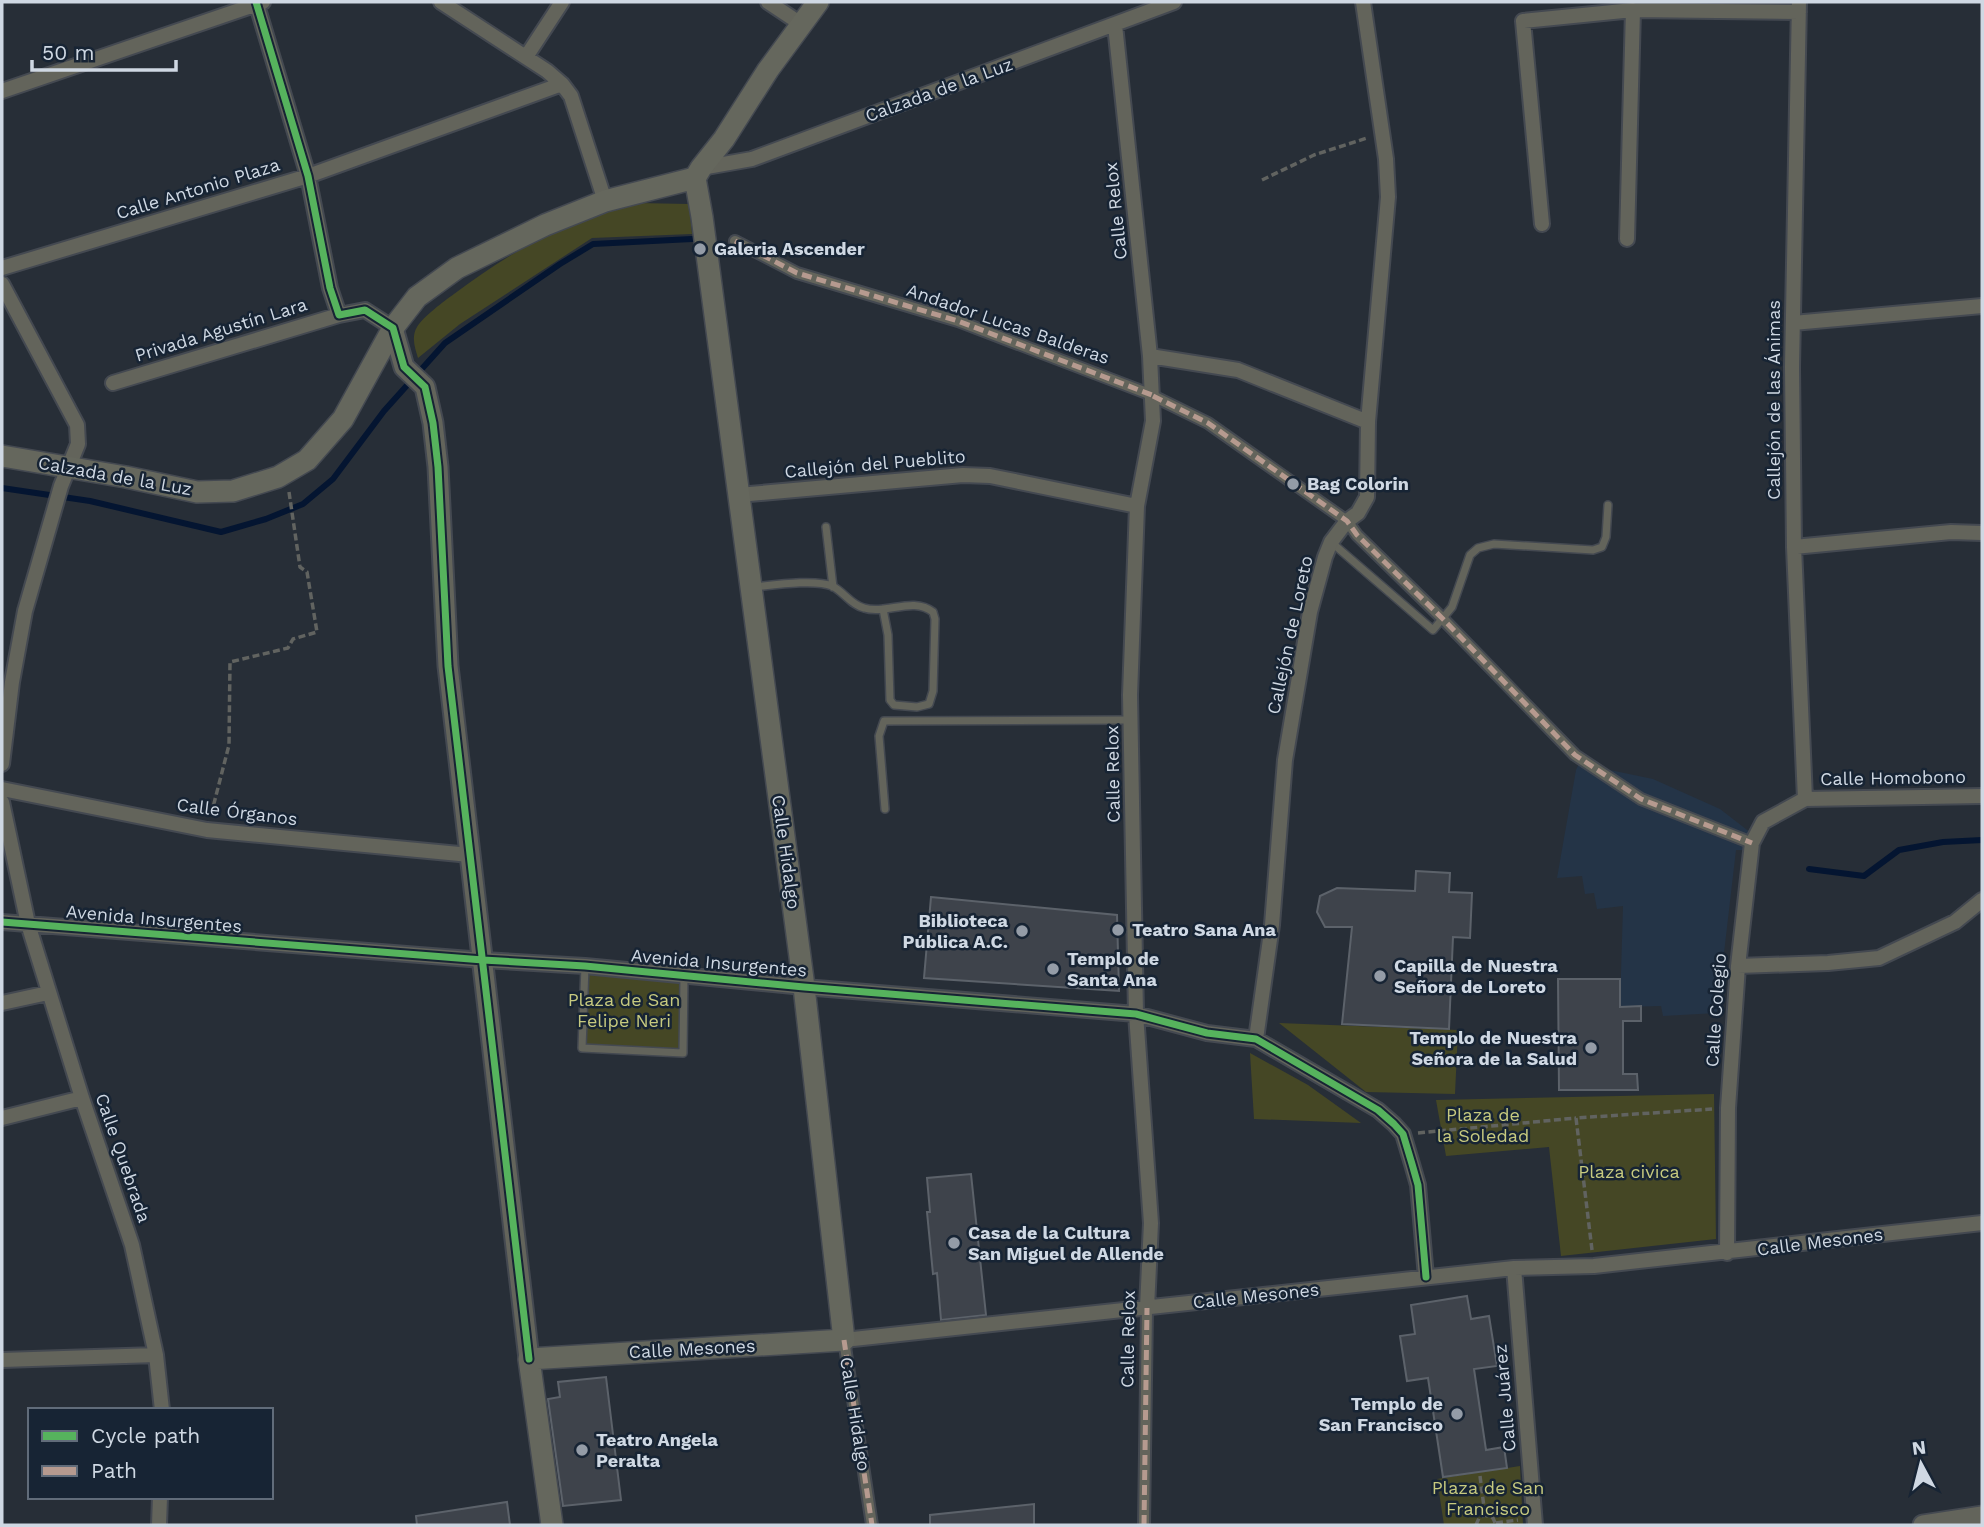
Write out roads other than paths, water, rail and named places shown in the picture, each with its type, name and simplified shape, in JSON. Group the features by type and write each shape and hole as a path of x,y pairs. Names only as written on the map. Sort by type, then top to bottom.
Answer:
{"main road":[{"path":"698,173 818,2"},
{"name":"Calzada de la Luz","path":"2,456 65,477 126,477 197,492 233,491 278,477 307,460 343,419 393,328 417,297 457,268 545,225 605,201 698,173"},
{"name":"Calle Hidalgo","path":"698,173 804,987 844,1340"},
{"name":"Calle Mesones","path":"529,1359 844,1340"},
{"path":"529,1359 552,1525"}],"street":[{"path":"2,91 258,2 308,176 330,288 339,315"},
{"path":"441,2 527,57 562,84 571,96 578,115 605,201"},
{"path":"527,57 562,2"},
{"path":"768,2 801,24"},
{"name":"Calzada de la Luz","path":"698,173 752,159 1174,2"},
{"name":"Callejón de Loreto","path":"1256,1039 1272,925 1285,760 1310,612 1331,542 1347,521 1357,513 1367,497 1368,422 1388,197 1382,133 1363,2"},
{"path":"1542,224 1522,21 1633,10 1799,7"},
{"name":"Callejón de las Ánimas","path":"1799,7 1793,323 1794,547 1805,799"},
{"path":"1628,239 1633,10"},
{"name":"Calle Relox","path":"1115,24 1153,395 1153,421 1138,506 1130,695 1136,1014 1151,1223 1144,1525"},
{"name":"Calle Antonio Plaza","path":"2,268 308,176 562,84"},
{"name":"Andador Lucas Balderas","path":"735,242 797,272 958,321 1153,395 1208,423 1347,521 1357,535 1575,755 1641,799 1752,842"},
{"path":"2,284 77,425 78,444 65,477 24,611 2,764"},
{"path":"1793,323 1982,306"},
{"name":"Privada Agustín Lara","path":"113,383 339,315 365,310 393,328"},
{"path":"393,328 404,367 425,387 433,423 438,467 448,666 529,1359"},
{"path":"1150,356 1238,370 1368,422"},
{"name":"Callejón del Pueblito","path":"738,495 963,475 990,476 1138,506"},
{"path":"1794,547 1951,532 1982,533"},
{"name":"Calle Órganos","path":"2,789 207,830 470,855"},
{"name":"Calle Homobono","path":"1805,799 1982,796"},
{"path":"1752,842 1763,822 1805,799"},
{"name":"Calle Quebrada","path":"2,802 27,924 132,1245 156,1355 162,1408"},
{"name":"Calle Colegio","path":"1727,1253 1728,1108 1738,966 1752,842"},
{"path":"1738,966 1828,963 1879,958 1955,922 1982,900"},
{"name":"Avenida Insurgentes","path":"2,922 585,966 1136,1014 1207,1033 1256,1039 1378,1110 1403,1134 1418,1185 1426,1277"},
{"path":"2,1003 48,993"},
{"path":"2,1118 82,1098"},
{"name":"Calle Mesones","path":"844,1340 1514,1268 1594,1266 1727,1253 1982,1223"},
{"name":"Calle Juárez","path":"1514,1268 1534,1522"},
{"name":"Calle Hidalgo","path":"844,1340 872,1525"},
{"path":"2,1360 156,1355"},
{"path":"159,1525 160,1499"},
{"path":"1923,1525 1982,1516"}],"lane":[{"path":"1331,542 1433,630 1452,607 1470,555 1478,548 1494,544 1593,550 1602,547 1606,537 1608,505"},
{"path":"826,527 833,587"},
{"path":"751,587 819,583 833,587 863,608 925,606 933,612 935,619 933,691 929,704 917,707 894,705 890,700 888,635 883,609"},
{"path":"885,809 879,736 884,721 1131,720"},
{"path":"585,966 582,1048 683,1053 684,976"}],"waterway":[{"path":"2,488 90,501 221,532 266,519 303,504 333,479 384,411 445,343 560,264 593,244 692,239"},
{"path":"1809,869 1864,876 1899,850 1943,842 1982,840"}],"place":[{"name":"Galeria Ascender","path":"700,249"},
{"name":"Bag Colorin","path":"1293,484"},
{"name":"Teatro Sana Ana","path":"1118,930"},
{"name":"Biblioteca Pública A.C.","path":"1022,931"},
{"name":"Templo de Santa Ana","path":"1053,969"},
{"name":"Capilla de Nuestra Señora de Loreto","path":"1380,976"},
{"name":"Templo de Nuestra Señora de la Salud","path":"1591,1048"},
{"name":"Casa de la Cultura San Miguel de Allende","path":"954,1243"},
{"name":"Templo de San Francisco","path":"1457,1414"},
{"name":"Teatro Angela Peralta","path":"582,1450"}],"park label":[{"name":"Plaza de San Felipe Neri","path":"624,1010"},
{"name":"Plaza de la Soledad","path":"1483,1125"},
{"name":"Plaza civica","path":"1629,1172"},
{"name":"Plaza de San Francisco","path":"1488,1498"}]}
